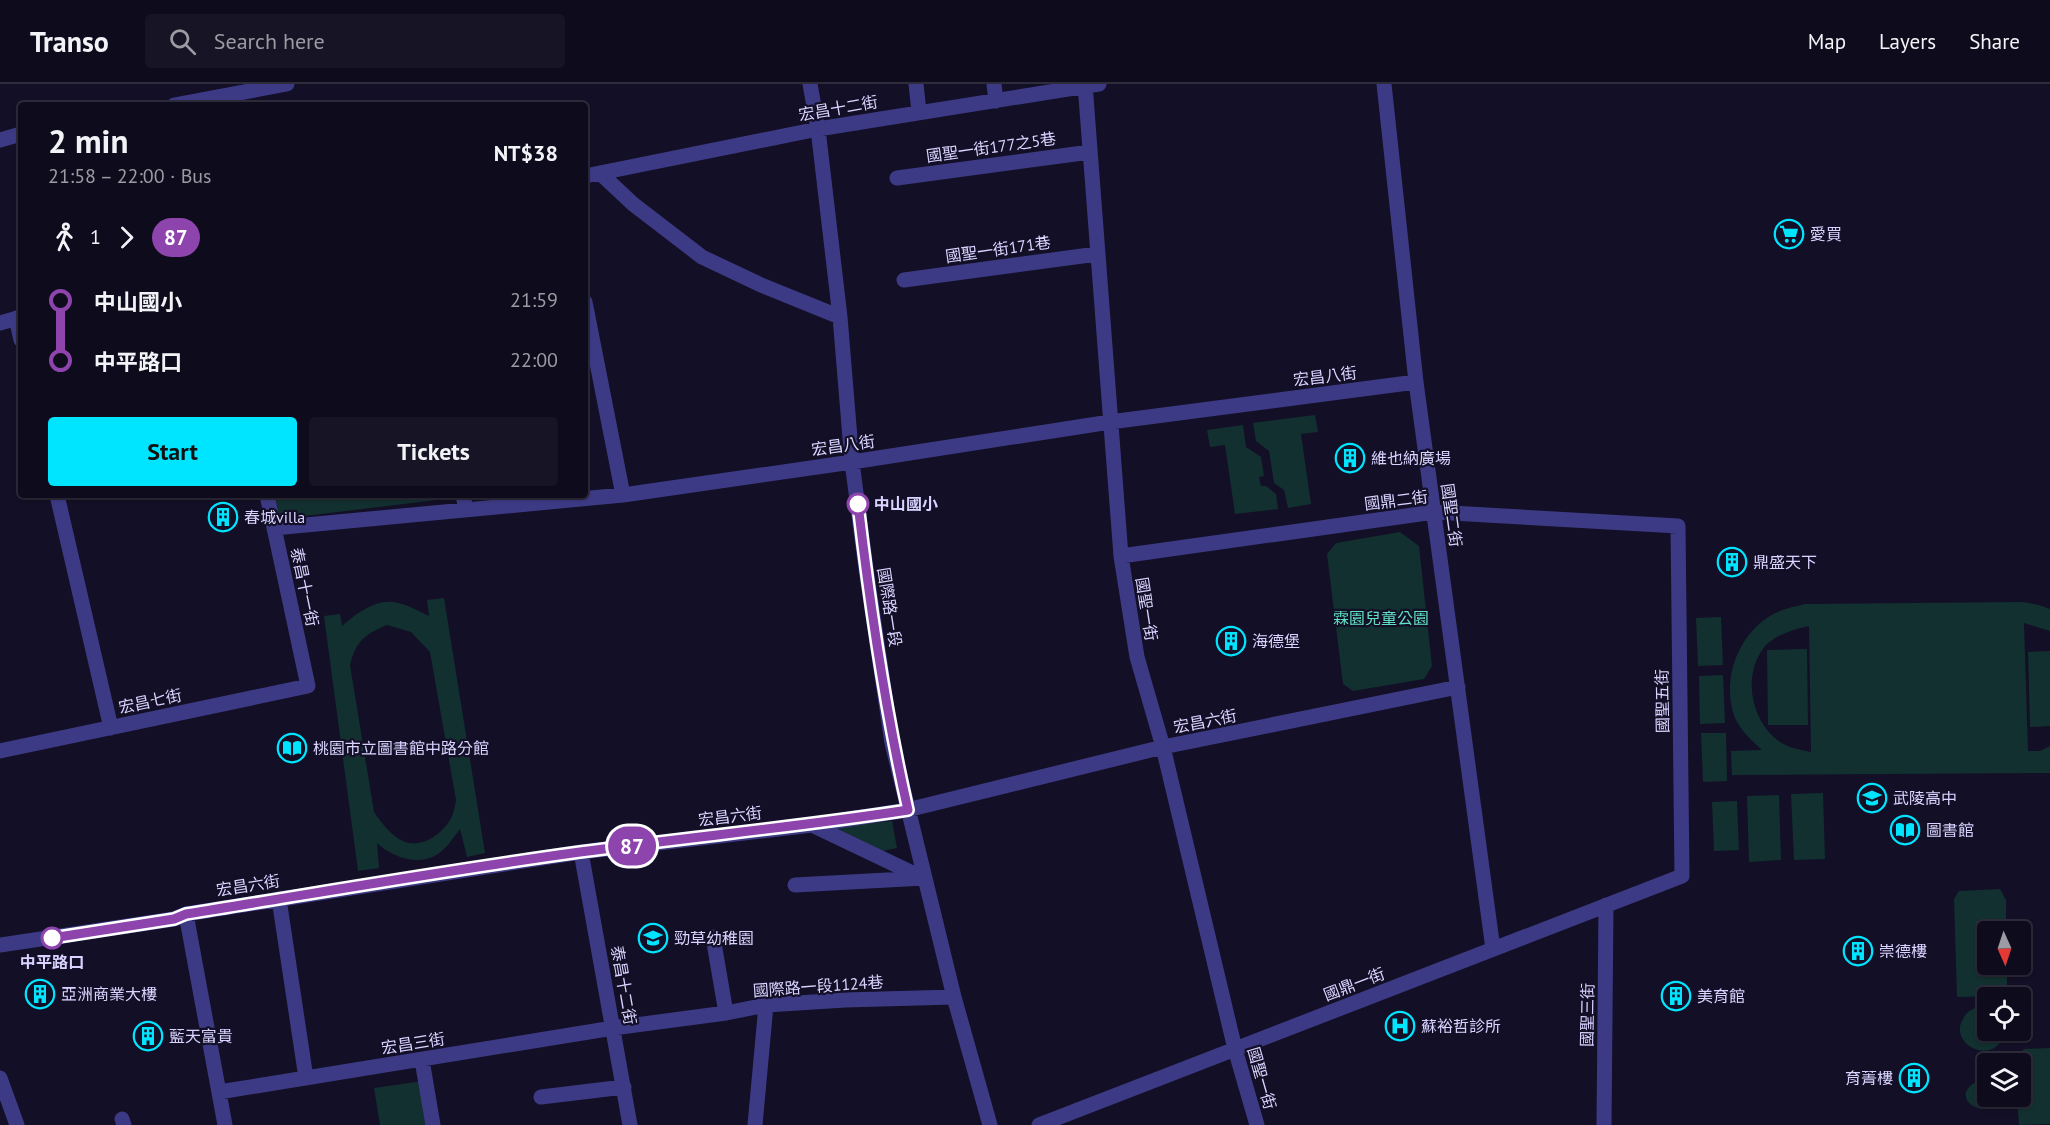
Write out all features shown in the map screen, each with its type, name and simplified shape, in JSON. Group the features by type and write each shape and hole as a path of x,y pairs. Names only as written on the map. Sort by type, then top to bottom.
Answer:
{"street":[{"path":"192,102 287,84"},
{"name":"國際路一段","path":"810,84 818,129 840,317 852,462 892,743 954,997 990,1125"},
{"path":"916,84 919,112"},
{"path":"994,84 996,101"},
{"name":"國聖二街","path":"1384,84 1416,382 1493,949"},
{"name":"宏昌十二街","path":"592,175 818,129 1090,85"},
{"name":"國聖一街","path":"1090,85 1090,152 1121,556 1137,657 1163,747 1235,1049 1257,1125"},
{"path":"0,140 18,135"},
{"name":"國聖一街177之5巷","path":"897,178 1090,152"},
{"path":"592,175 702,257 761,285 840,317"},
{"name":"國聖一街171巷","path":"904,280 1097,254"},
{"path":"0,324 18,317"},
{"path":"588,334 591,367 623,495"},
{"name":"宏昌八街","path":"588,497 623,495 1110,422 1416,382"},
{"path":"58,498 111,728"},
{"name":"泰昌十一街","path":"268,498 308,686"},
{"name":"宏昌八街","path":"274,528 464,502 555,498"},
{"name":"國鼎二街","path":"1121,556 1434,512 1678,526"},
{"name":"國聖五街","path":"1678,526 1682,876"},
{"name":"宏昌七街","path":"0,751 308,686"},
{"name":"宏昌六街","path":"0,945 174,919 186,914 279,898 581,852 812,825 908,810 1163,747 1458,687"},
{"path":"812,825 924,878"},
{"name":"泰昌十二街","path":"581,852 630,1125"},
{"name":"國鼎一街","path":"1039,1125 1682,876"},
{"path":"795,885 924,878"},
{"path":"279,898 306,1078"},
{"name":"國聖三街","path":"1604,1125 1606,905"},
{"path":"186,914 225,1125"},
{"path":"713,937 726,1013"},
{"name":"國際路一段1124巷","path":"613,1028 726,1013 766,1005 954,997"},
{"path":"755,1125 766,1005"},
{"name":"宏昌三街","path":"219,1092 613,1028"},
{"path":"422,1060 434,1125"},
{"path":"0,1078 17,1125"},
{"path":"541,1097 624,1087"}],"green space":[{"path":"1315,415 1318,432 1301,434 1311,504 1288,508 1284,490 1274,483 1269,451 1256,441 1253,423"},
{"path":"1243,425 1246,447 1261,457 1264,476 1259,477 1261,486 1266,486 1276,494 1278,509 1235,514 1225,445 1210,447 1207,430"},
{"path":"276,498 453,498 280,519"},
{"name":"霖園兒童公園","path":"1400,532 1419,546 1432,666 1424,679 1353,691 1343,684 1327,554 1336,543"},
{"path":"444,598 485,853 467,857 460,829 441,852 423,860 406,859 377,843 379,868 358,871 324,616 340,614 342,626 366,609 379,603 393,602 411,607 429,616 427,600","holes":["387,625 411,632 430,652 456,800 453,814 446,826 429,840 419,843 410,843 394,836 374,812 350,665 358,644 372,632"]},
{"path":"2023,602 2050,609 2050,631 2024,623 2028,751 2040,751 2050,746 2050,773 1732,775 1731,751 1762,750 1735,718 1730,690 1735,661 1749,635 1758,625 1778,612 1805,604","holes":["1809,626 1811,752 1787,746 1770,733 1756,709 1752,682 1759,655 1771,640 1792,630"]},
{"path":"1721,617 1723,665 1698,666 1696,618"},
{"path":"1807,649 1808,725 1768,725 1767,650"},
{"path":"2050,651 2050,726 2030,727 2028,652"},
{"path":"1723,675 1725,723 1700,724 1699,676"},
{"path":"1701,733 1726,733 1727,781 1703,782"},
{"path":"1823,793 1825,859 1794,860 1791,794"},
{"path":"1779,795 1781,860 1749,862 1747,796"},
{"path":"1737,801 1739,850 1714,851 1712,802"},
{"path":"892,821 897,848 878,852 832,827"},
{"path":"2000,889 2006,900 2006,921 1977,921 1977,975 2007,975 2007,987 1977,987 1977,997 1957,997 1954,899 1959,891"},
{"path":"1976,1008 1977,1041 2000,1041 1993,1049 1984,1051 1974,1049 1961,1036 1960,1027 1964,1017"},
{"path":"2050,1048 2050,1124 2019,1125 2018,1107 2031,1107 2031,1053 2020,1053 2024,1049"},
{"path":"423,1081 430,1125 380,1125 374,1088"},
{"path":"1977,1082 1977,1107 1991,1107 1980,1109 1973,1106 1966,1095 1969,1088"}],"bus line":[{"name":"87","path":"52,938 174,919 186,914 557,855 812,825 908,810 892,743 858,504"}],"place":[{"name":"愛買","path":"1789,234"},
{"name":"維也納廣場","path":"1350,458"},
{"name":"中山國小","path":"858,504"},
{"name":"春城villa","path":"223,517"},
{"name":"鼎盛天下","path":"1732,562"},
{"name":"海德堡","path":"1231,641"},
{"name":"桃園市立圖書館中路分館","path":"292,748"},
{"name":"武陵高中","path":"1872,798"},
{"name":"圖書館","path":"1905,830"},
{"name":"中平路口","path":"52,938"},
{"name":"勁草幼稚園","path":"653,938"},
{"name":"崇德樓","path":"1858,951"},
{"name":"亞洲商業大樓","path":"40,994"},
{"name":"美育館","path":"1676,996"},
{"name":"蘇裕哲診所","path":"1400,1026"},
{"name":"藍天富貴","path":"148,1036"},
{"name":"育菁樓","path":"1914,1078"}]}
